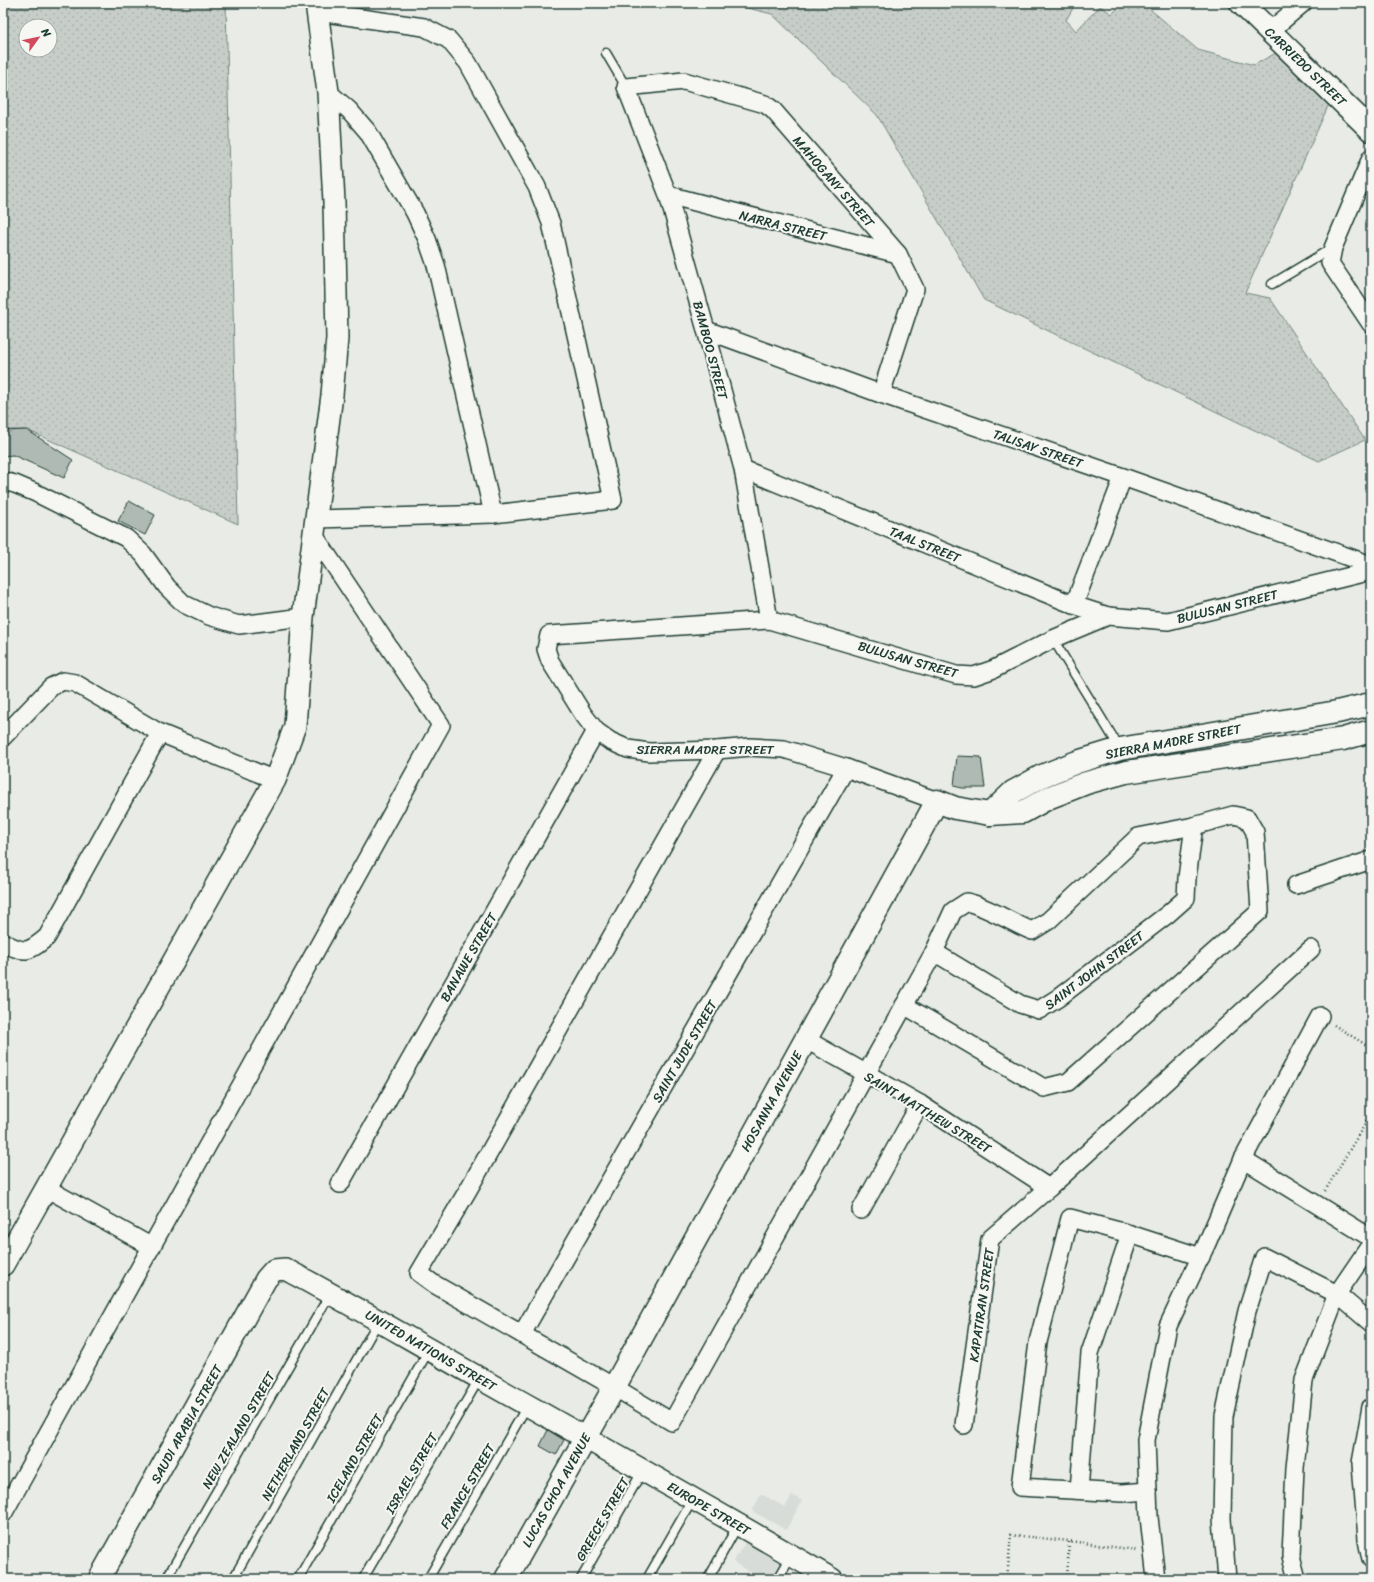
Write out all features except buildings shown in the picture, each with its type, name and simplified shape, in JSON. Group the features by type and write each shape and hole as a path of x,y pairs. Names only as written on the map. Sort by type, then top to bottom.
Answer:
{"main road":[{"name":"CARRIEDO STREET","path":"1242,3 1371,130"},
{"name":"SIERRA MADRE STREET","path":"990,814 1013,792 1042,776 1077,762 1120,749 1337,712 1371,704"},
{"path":"1244,727 1248,753"},
{"name":"SIERRA MADRE STREET","path":"937,801 961,809 990,814 1023,812 1050,797 1086,783 1126,772 1343,739 1371,732"},
{"name":"HOSANNA AVENUE","path":"610,1394 937,801"},
{"name":"LUCAS CHOA AVENUE","path":"506,1579 610,1394"}],"street":[{"path":"1270,32 1303,3"},
{"path":"3,1265 275,780 295,726 303,617 332,395 337,338 334,202 328,92 317,8 424,27 449,40 468,63 537,187 551,224 613,500 493,514 315,527"},
{"name":"MAHOGANY STREET","path":"626,87 684,81 765,104 773,110 898,254 915,289 881,394"},
{"name":"BAMBOO STREET","path":"626,87 668,195 706,330 742,469 769,620"},
{"path":"328,92 349,110 368,132 428,239 436,265 493,514"},
{"path":"1371,158 1333,248 1330,263 1371,324"},
{"name":"NARRA STREET","path":"668,195 898,254"},
{"name":"TALISAY STREET","path":"706,330 881,394 1123,477 1371,565"},
{"name":"TAAL STREET","path":"742,469 1074,605 1108,616"},
{"path":"1074,605 1123,477"},
{"path":"3,481 15,484 36,493 126,538 143,554 167,588 184,604 202,613 239,625 303,617"},
{"path":"3,1514 441,726 315,527"},
{"name":"BULUSAN STREET","path":"549,635 769,620 956,675 974,676 994,669 1053,639 1108,616 1168,621 1371,571"},
{"name":"SIERRA MADRE STREET","path":"549,635 546,649 550,661 579,708 596,731 610,741 628,749 649,752 717,750 750,747 784,749 846,768 937,801"},
{"path":"3,737 51,687 63,681 75,683 160,733 275,780"},
{"name":"BANAWE STREET","path":"340,1184 596,731"},
{"path":"3,942 19,951 34,948 47,937 160,733"},
{"path":"717,750 468,1190 419,1273 434,1284 522,1334 610,1394 672,1422 865,1073 934,952 953,911 967,902 983,906 1032,931 1048,921 1138,837 1194,826 1233,815 1247,818 1255,832 1260,911 1068,1082 1044,1088 904,1005"},
{"name":"SAINT JUDE STREET","path":"522,1334 846,768"},
{"name":"SAINT JOHN STREET","path":"934,952 1020,1004 1039,1010 1058,998 1162,919 1186,898 1187,878 1194,826"},
{"path":"1296,885 1371,860"},
{"name":"KAPATIRAN STREET","path":"964,1425 990,1239 1049,1188 1312,948"},
{"path":"1156,1579 1152,1552 1146,1440 1168,1326 1243,1160 1320,1016"},
{"name":"SAINT MATTHEW STREET","path":"805,1039 920,1104 1049,1188"},
{"path":"861,1210 920,1104"},
{"path":"1243,1160 1371,1238"},
{"path":"46,1188 152,1247"},
{"path":"1148,1491 1122,1493 1020,1487 1038,1342 1070,1218 1130,1234 1200,1257"},
{"path":"1079,1490 1090,1353 1130,1234"},
{"path":"1297,1579 1291,1556 1295,1468 1304,1380 1337,1294 1371,1244"},
{"path":"1227,1579 1222,1519 1224,1416 1246,1311 1264,1257 1337,1294 1371,1323"},
{"name":"UNITED NATIONS STREET","path":"274,1270 285,1269 331,1293 586,1437"},
{"name":"SAUDI ARABIA STREET","path":"99,1579 266,1279 274,1270"},
{"path":"1371,1407 1361,1463 1371,1559"},
{"name":"EUROPE STREET","path":"586,1437 832,1579"}],"lane":[{"path":"606,53 626,87"},
{"path":"1272,284 1333,248"},
{"path":"1053,639 1120,749"},
{"name":"NEW ZEALAND STREET","path":"166,1579 331,1293"},
{"name":"NETHERLAND STREET","path":"233,1579 379,1320"},
{"name":"ICELAND STREET","path":"298,1579 430,1349"},
{"name":"ISRAEL STREET","path":"363,1579 480,1378"},
{"name":"FRANCE STREET","path":"428,1579 527,1404"},
{"name":"GREECE STREET","path":"581,1579 643,1470"},
{"path":"647,1579 692,1499"},
{"path":"708,1579 738,1526"},
{"path":"778,1579 792,1556"}],"path":[{"path":"1320,1016 1371,1048"},
{"path":"1316,1205 1371,1114"},
{"path":"1007,1579 1011,1535 1152,1552"},
{"path":"1067,1579 1069,1541"}],"shaded area":[{"path":"3,3 226,3 238,524 27,430 3,430"},
{"path":"727,3 1076,3 1066,20 1076,31 1100,6 1112,14 1123,3 1150,3 1151,10 1198,50 1254,65 1276,53 1329,104 1245,293 1270,298 1365,440 1319,461 984,300 877,115 772,14"},
{"path":"761,1494 785,1507 792,1495 802,1501 786,1530 752,1511"},
{"path":"749,1536 788,1559 776,1579 755,1579 756,1576 733,1562"}]}
